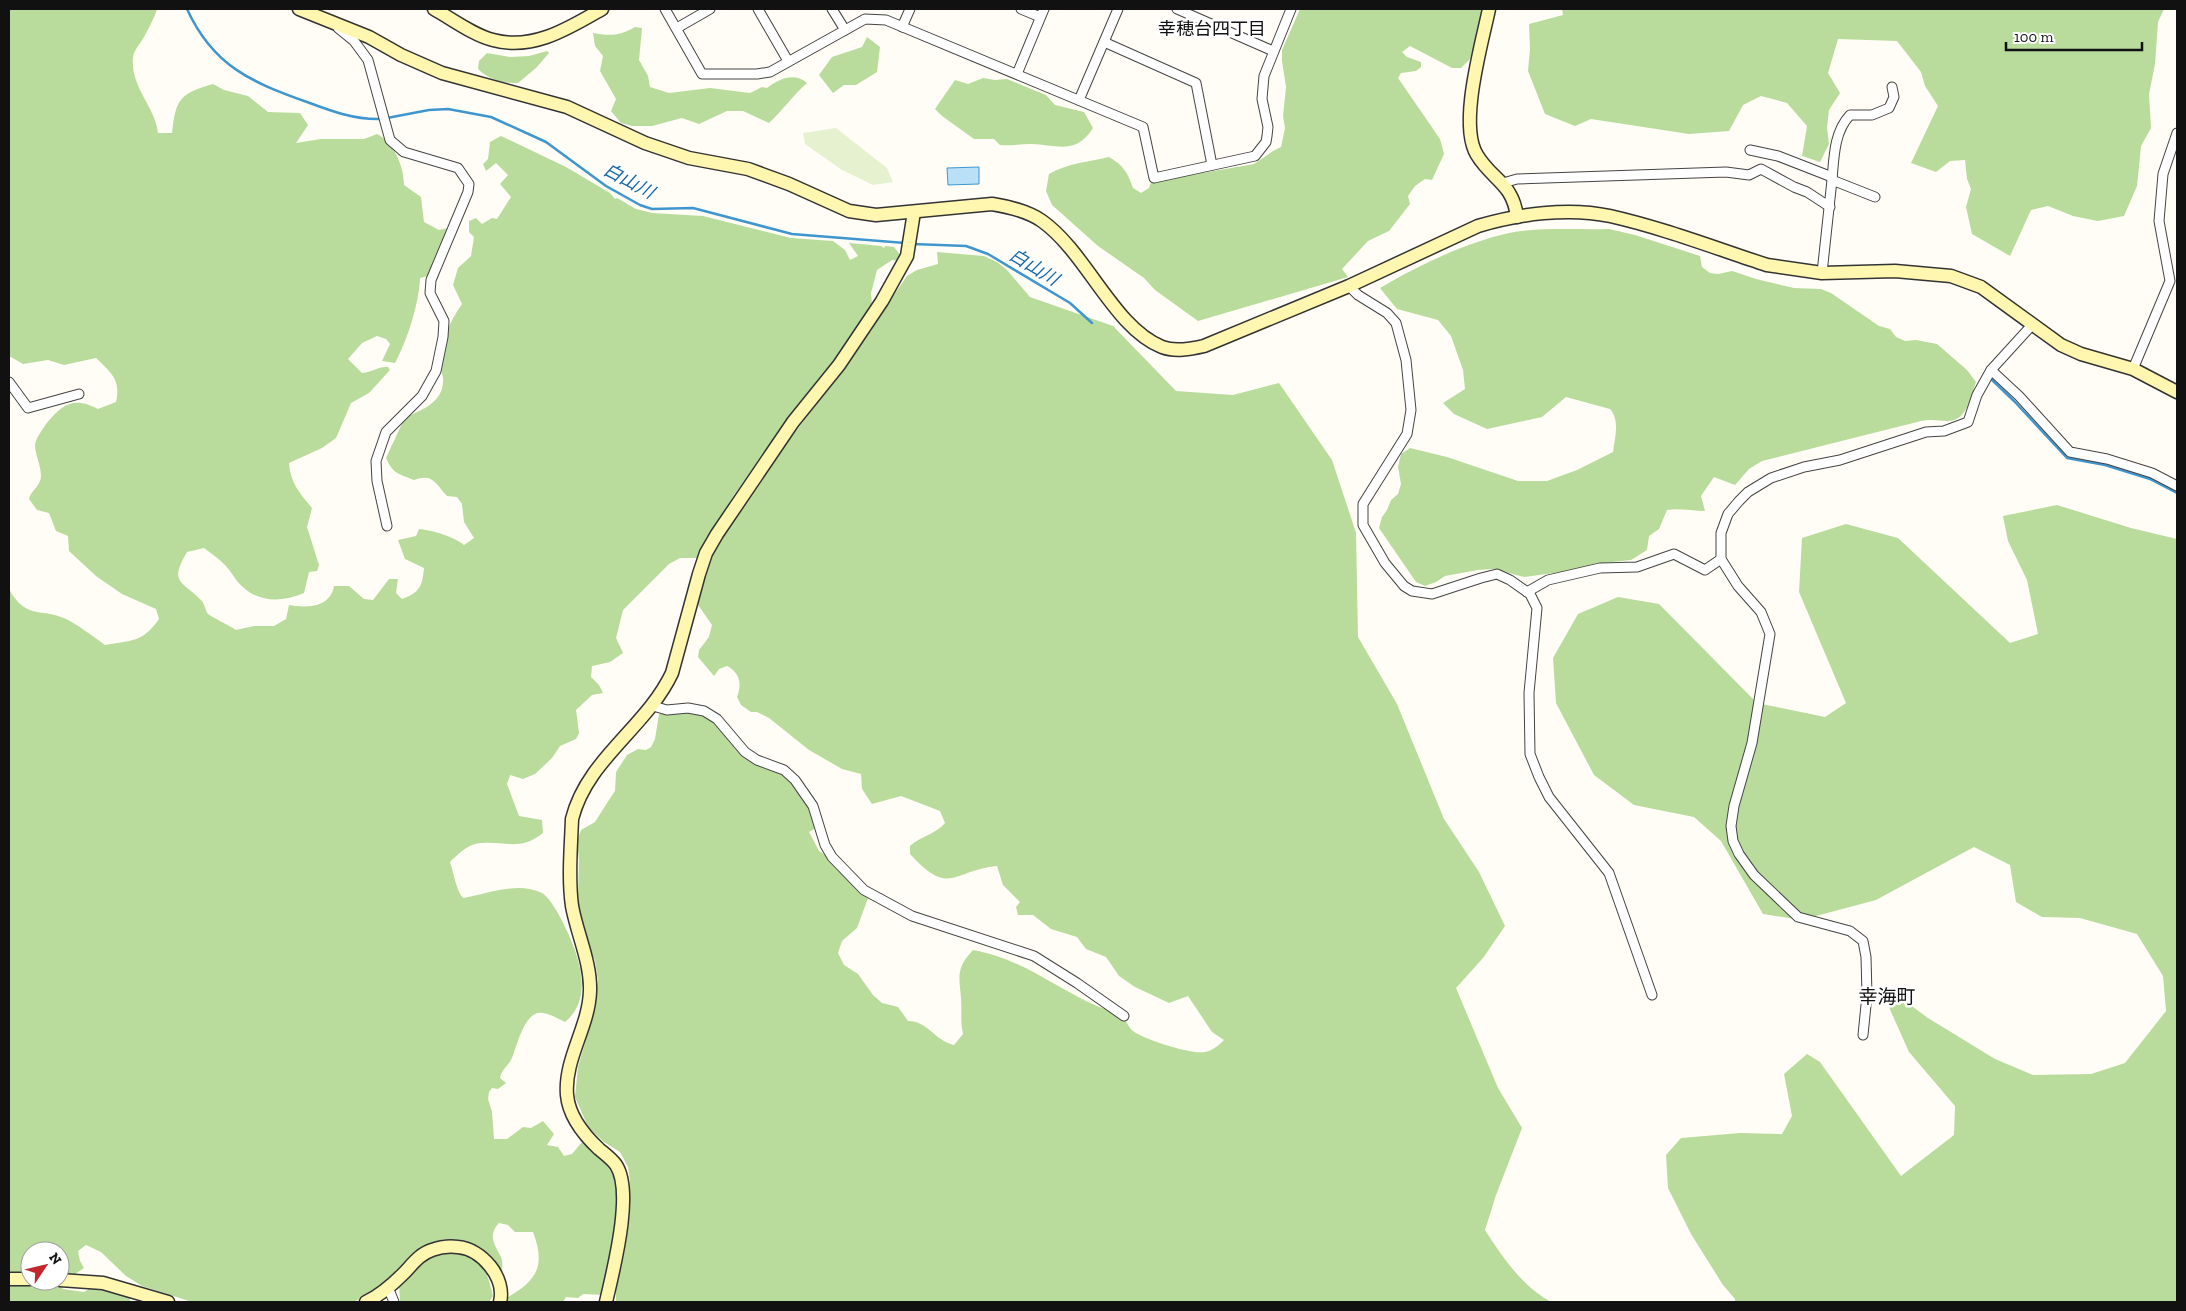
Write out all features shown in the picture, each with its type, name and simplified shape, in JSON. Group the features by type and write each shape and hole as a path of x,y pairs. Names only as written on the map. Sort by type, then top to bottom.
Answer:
{"main road":[{"path":"299,9 369,37 400,55 442,72 567,107 645,143 689,158 748,170 789,184 849,211 876,215 992,204 1007,206 1029,214 1042,221 1061,238 1136,331 1164,347 1180,350 1204,346 1350,286 1463,233 1495,221 1561,213 1609,216 1767,265 1822,273 1895,271 1951,276 1981,286 2061,345 2081,354 2133,369 2177,392"},
{"path":"434,9 492,40 523,43 555,34 602,9"},
{"path":"1489,9 1476,73 1469,131 1476,154 1504,183 1510,193 1517,217"},
{"path":"606,1302 619,1243 624,1186 615,1163 579,1128 571,1112 567,1095 572,1058 588,1008 590,994 587,966 576,929 572,904 572,819 584,788 597,767 653,706 672,673 706,553 717,534 793,422 839,365 882,301 907,256 914,212"},
{"path":"366,1302 388,1287 418,1258 430,1250 446,1247 460,1247 472,1251 483,1258 492,1269 500,1288 500,1302"},
{"path":"70,1281 103,1283 168,1302"}],"street":[{"path":"665,9 702,74 757,74 770,72 865,19 886,20 1143,127 1154,178 1255,156 1266,142 1268,127 1262,99 1264,76 1291,9"},
{"path":"677,28 710,9"},
{"path":"758,9 788,61"},
{"path":"832,9 845,30"},
{"path":"902,27 910,9"},
{"path":"1017,74 1042,13 1021,9"},
{"path":"1079,100 1118,9"},
{"path":"1177,9 1274,51"},
{"path":"328,22 348,36 368,60 385,128 396,148 458,168 464,173 469,184 468,192 431,280 430,293 444,321 443,337 436,371 422,396 386,432 376,461 377,481 387,526"},
{"path":"1104,42 1196,83 1212,165"},
{"path":"1822,273 1836,142 1844,121 1850,115 1872,115 1889,108 1894,97 1892,87"},
{"path":"2133,369 2170,281 2159,214 2163,174 2177,133"},
{"path":"1750,150 1778,156 1876,197"},
{"path":"1504,183 1530,178 1621,175 1726,172 1749,175 1761,169 1830,206"},
{"path":"1350,286 1358,295 1387,313 1396,323 1406,360 1411,410 1407,434 1363,504 1363,524 1385,563 1404,586 1412,591 1432,594 1497,574 1510,580 1527,592 1537,608 1530,693 1530,754 1538,777 1549,797 1609,873 1652,995"},
{"path":"1863,1035 1867,995 1866,957 1863,941 1850,931 1817,924 1798,917 1754,875 1739,854 1733,841 1731,826 1734,806 1752,743 1770,634 1761,612 1738,586 1721,559 1721,533 1728,514 1748,492 1770,478 1804,467 1840,460 1926,432 1944,431 1968,422 1977,395 1991,370 2032,325"},
{"path":"1991,370 2019,396 2070,452 2101,458 2152,472 2177,486"},
{"path":"9,382 28,408 79,394"},
{"path":"1527,592 1548,580 1600,568 1637,566 1674,554 1706,570 1721,559"},
{"path":"653,706 667,710 688,708 704,711 717,719 745,752 758,760 784,770 795,780 813,806 823,839 832,857 864,890 912,916 1034,956 1124,1016"},
{"path":"388,1287 394,1302"}],"green space":[{"path":"9,9 157,9 145,36 135,51 133,68 135,78 156,123 158,133 172,133 175,112 186,95 213,84 224,90 248,96 268,112 300,113 308,125 296,143 321,139 364,139 377,134 388,143 397,156 404,178 404,185 421,197 424,222 439,230 448,228 428,276 420,278 412,322 395,363 382,361 390,344 386,339 377,336 362,343 348,359 362,373 384,367 388,367 390,370 369,393 351,403 336,438 322,448 289,463 294,482 312,508 307,527 319,565 317,571 309,572 304,593 277,599 260,597 244,588 223,563 204,548 187,552 179,570 178,576 180,580 202,602 208,614 236,630 254,626 274,626 286,619 289,605 317,605 328,599 334,586 349,586 364,599 373,600 389,579 398,579 396,593 402,599 413,594 419,588 424,568 405,559 398,540 416,536 419,529 443,534 464,545 474,538 464,522 462,504 457,497 447,496 433,480 420,478 414,480 400,475 391,467 386,458 405,417 431,404 443,386 440,358 449,326 462,304 453,285 458,268 471,256 474,237 469,232 469,221 476,218 482,224 492,218 497,219 511,197 500,184 508,175 496,163 486,171 483,164 488,159 490,142 501,136 566,167 610,193 615,199 617,198 636,209 652,213 703,216 791,238 833,241 845,250 850,260 858,256 849,243 881,246 884,248 885,246 894,247 901,256 898,261 892,260 877,270 871,293 872,305 836,360 789,418 734,495 698,558 680,558 669,564 623,610 616,638 623,653 610,662 592,666 591,677 599,685 603,693 592,695 576,710 579,733 576,739 560,746 552,758 535,774 523,779 510,775 507,784 519,816 542,820 543,833 534,839 518,844 485,843 471,845 450,862 457,886 463,898 513,888 523,888 542,893 560,917 572,942 582,985 580,999 575,1011 565,1022 552,1015 543,1013 537,1013 531,1017 523,1030 511,1060 501,1075 500,1078 506,1083 498,1089 492,1088 488,1099 492,1112 494,1139 507,1139 523,1127 531,1128 543,1121 554,1134 547,1145 558,1147 564,1156 572,1154 582,1142 601,1159 611,1172 617,1198 617,1215 603,1295 583,1294 578,1298 566,1297 563,1302 505,1302 506,1298 517,1292 532,1279 536,1271 539,1254 533,1232 515,1232 508,1225 499,1223 493,1232 493,1240 502,1259 502,1274 480,1247 463,1240 444,1239 429,1244 416,1252 380,1286 354,1302 192,1302 142,1286 126,1276 101,1252 86,1245 78,1251 84,1268 75,1274 70,1274 70,1241 20,1241 20,1274 9,1275 9,589 22,606 29,610 52,614 70,621 105,645 136,639 153,627 159,619 156,609 122,594 96,576 69,551 68,536 56,531 49,513 37,510 29,499 41,479 35,445 46,424 58,411 69,404 82,403 98,409 116,402 116,382 96,358 64,365 48,360 23,364 9,356"},
{"path":"1300,9 1484,9 1470,59 1461,68 1452,68 1410,46 1402,52 1407,57 1421,62 1421,67 1416,71 1401,73 1398,78 1440,139 1444,154 1432,180 1425,179 1415,186 1408,196 1410,204 1389,231 1368,241 1342,269 1348,277 1198,321 1155,290 1144,278 1098,246 1052,205 1046,191 1049,174 1071,165 1109,157 1121,166 1133,188 1141,193 1149,188 1151,182 1254,164 1281,147 1285,128 1283,116 1286,87 1282,50"},
{"path":"1562,9 2164,9 2158,22 2155,64 2149,94 2151,128 2141,146 2137,186 2124,216 2098,221 2073,216 2048,206 2031,210 2010,256 1972,234 1966,207 1971,189 1967,179 1965,160 1950,161 1936,172 1911,163 1938,106 1925,86 1921,72 1897,41 1838,39 1828,73 1840,93 1829,110 1827,127 1829,144 1820,162 1802,156 1807,126 1787,103 1761,96 1743,105 1729,131 1689,134 1591,119 1575,126 1545,114 1528,71 1530,49 1529,24 1563,15"},
{"path":"635,27 642,28 639,60 648,76 650,87 669,93 710,88 750,93 792,77 807,83 769,123 743,111 727,111 699,124 682,118 652,126 632,126 621,123 611,111 616,99 600,71 603,56 595,46 593,33 615,34"},
{"path":"867,37 880,47 877,72 856,85 844,85 833,93 819,75 832,57 862,47"},
{"path":"547,51 549,53 536,68 518,83 496,80 478,69 479,61 487,53 510,57 529,56"},
{"path":"983,78 1007,79 1046,95 1055,105 1084,112 1093,128 1080,142 1066,146 1000,145 994,139 974,139 935,109 955,80 968,84"},
{"path":"836,128 887,168 893,182 873,185 842,170 805,144 803,133"},
{"path":"1609,229 1635,235 1700,256 1702,267 1710,273 1718,274 1732,271 1794,288 1821,289 1831,293 1879,326 1890,329 1896,337 1905,341 1916,340 1937,344 1967,370 1976,382 1967,407 1960,417 1954,420 1921,421 1762,461 1749,469 1735,485 1714,477 1701,496 1705,511 1667,510 1659,529 1649,536 1647,550 1631,560 1593,564 1577,570 1524,577 1493,569 1445,576 1425,586 1416,582 1379,528 1382,517 1391,500 1398,494 1401,484 1398,467 1401,454 1410,448 1447,457 1518,481 1547,481 1577,470 1613,452 1616,423 1610,409 1566,397 1542,417 1487,429 1454,414 1443,403 1465,389 1463,370 1451,336 1438,320 1397,309 1380,288 1410,271 1443,256 1493,237 1533,230"},
{"path":"937,252 984,256 997,262 1007,270 1030,297 1113,326 1176,391 1233,395 1279,383 1332,460 1356,533 1358,637 1397,704 1444,819 1479,872 1505,926 1483,958 1456,988 1498,1088 1522,1128 1496,1195 1485,1230 1506,1261 1522,1279 1551,1302 616,1302 616,1288 627,1227 630,1181 628,1167 620,1152 604,1142 588,1127 575,1097 578,1067 588,1033 598,981 595,961 582,927 578,898 579,860 577,841 581,830 595,822 615,791 616,772 627,755 638,749 646,750 651,747 655,739 659,714 687,711 709,717 717,723 735,746 793,781 810,807 816,828 809,832 819,851 830,858 868,898 857,928 842,941 838,953 844,965 858,974 873,995 882,1003 898,1007 908,1021 921,1024 942,1040 954,1045 963,1034 959,978 961,967 973,950 1007,960 1037,974 1081,999 1115,1012 1124,1019 1133,1031 1157,1042 1179,1049 1205,1052 1224,1040 1212,1032 1188,996 1169,1003 1135,987 1119,976 1106,957 1086,949 1077,937 1051,929 1033,915 1018,915 1016,907 1020,902 1003,885 997,866 982,868 952,878 934,875 923,867 910,854 910,846 945,823 940,811 901,796 872,804 862,789 861,774 842,769 809,750 769,718 757,712 751,712 741,705 737,697 739,679 735,672 727,666 719,669 714,676 698,657 699,650 709,637 712,625 696,602 710,558 721,537 762,476 843,369 907,276 917,270 938,264"},
{"path":"2057,505 2131,528 2177,539 2177,1302 1735,1302 1735,1299 1723,1285 1691,1234 1668,1188 1666,1155 1681,1138 1740,1133 1782,1134 1792,1116 1784,1074 1807,1054 1820,1062 1901,1176 1954,1135 1955,1106 1909,1052 1888,1005 1894,993 1928,1018 1995,1059 2033,1075 2091,1074 2125,1063 2166,1011 2163,976 2137,934 2080,918 2042,917 2016,902 2010,865 1974,847 1876,900 1801,920 1763,914 1721,841 1694,817 1634,805 1594,775 1556,703 1553,658 1578,614 1618,597 1659,604 1757,703 1825,717 1846,703 1799,592 1802,538 1846,524 1898,538 2010,643 2038,634 2027,580 2008,541 2003,516"},
{"path":"449,1251 475,1260 484,1269 493,1296 489,1302 400,1302 399,1284 434,1254"},
{"path":"20,1284 20,1291 70,1290 84,1292 91,1288 128,1296 131,1302 9,1302 9,1285"}],"water":[{"path":"979,167 979,184 948,185 947,168"}],"waterway":[{"name":"白山川","path":"187,9 197,29 209,45 222,58 251,79 287,95 334,112 362,118 381,119"},
{"name":"白山川","path":"387,118 429,110 448,109 491,117 546,142 606,186 640,205 652,209 693,208 792,234 905,243"},
{"name":"白山川","path":"913,244 966,246 988,254 1070,303 1092,323"},
{"path":"1990,378 2067,458 2105,465 2150,479 2177,493"}],"district":[{"name":"幸穂台四丁目","path":"1212,29"},
{"name":"幸海町","path":"1887,996"}]}
